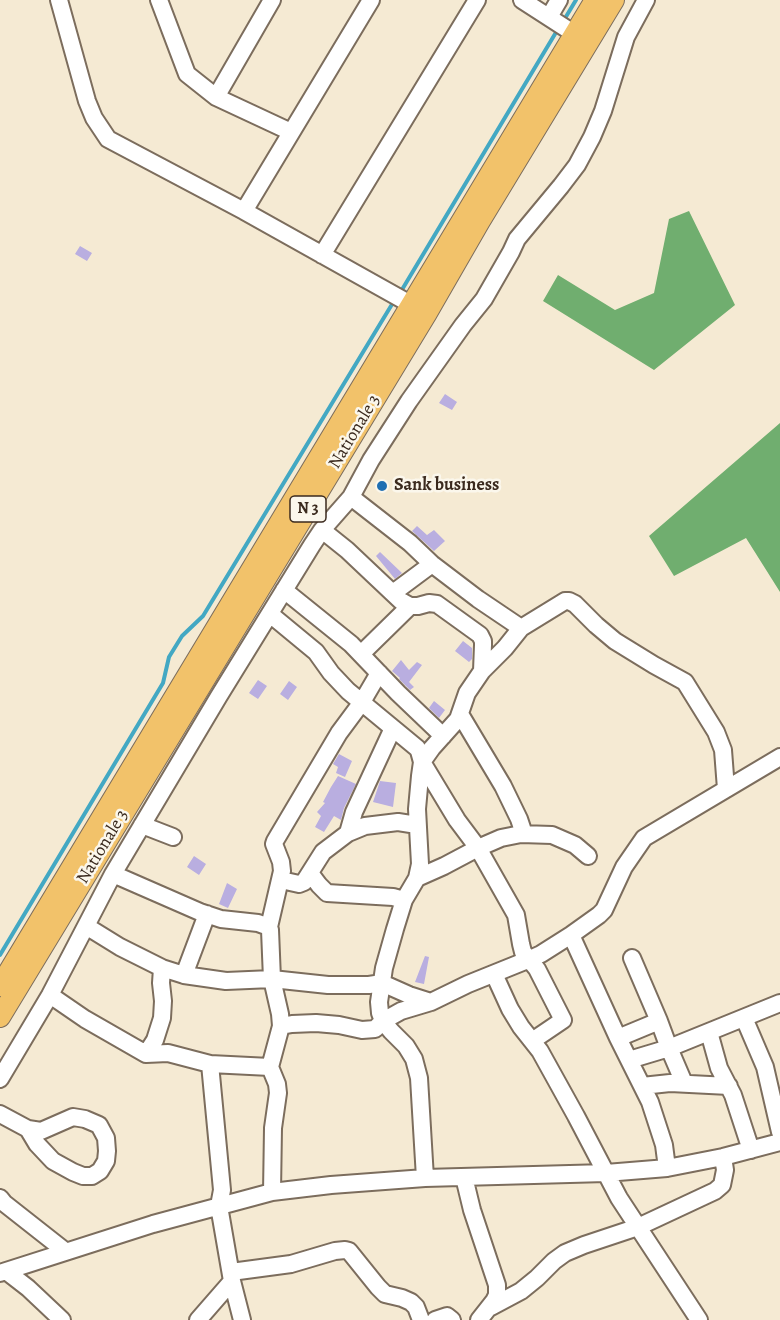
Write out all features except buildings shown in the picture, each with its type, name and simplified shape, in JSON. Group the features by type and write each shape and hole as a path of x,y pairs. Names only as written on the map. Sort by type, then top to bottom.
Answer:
{"main road":[{"name":"Nationale 3","path":"581,39 595,0"},
{"name":"Nationale 3","path":"0,1017 581,39 614,0"},
{"name":"Nationale 3","path":"0,986 419,309"}],"street":[{"path":"59,0 87,101 94,118 108,139 244,211 419,309"},
{"path":"159,0 187,74 216,97 291,132"},
{"path":"216,97 272,0"},
{"path":"244,211 371,0"},
{"path":"322,255 477,0"},
{"path":"522,0 581,39"},
{"path":"549,17 559,0"},
{"path":"0,1079 50,995 113,874 284,590 322,530 351,497 371,459 409,401 484,299 517,239 577,165 603,111 626,37 646,0"},
{"path":"351,497 410,543 432,564 521,628"},
{"path":"322,530 347,550 401,601 410,606 437,604 480,635 483,641 482,671"},
{"path":"393,593 432,564"},
{"path":"284,590 361,654 443,736"},
{"path":"452,614 470,593"},
{"path":"425,1178 419,1078 414,1059 406,1046 383,1021 379,1007 387,958 404,900 417,878 420,864 417,825 422,762 451,728 460,714 467,693 482,671 521,628 569,601 615,640 685,682 716,732 723,750 726,789"},
{"path":"361,654 410,606"},
{"path":"270,614 316,652 331,672 362,702 417,748 422,762 457,820 478,848 516,915 523,952 537,969 563,1020 532,1041"},
{"path":"272,1192 273,1128 278,1093 270,1067 281,1026 272,978 271,934 268,927 281,880 282,866 274,841 339,733 362,702 379,673"},
{"path":"460,714 503,786 524,834"},
{"path":"348,833 354,812 393,728"},
{"path":"281,1026 316,1023 362,1030 375,1029 383,1021 401,1011 431,1002 530,959 571,935 604,910 624,867 644,838 780,757"},
{"path":"281,880 304,882 323,852 348,833 365,826 398,822 417,825"},
{"path":"142,825 173,837"},
{"path":"417,878 501,838 524,834 552,835 575,845 588,856"},
{"path":"310,873 327,893 393,897 404,900"},
{"path":"113,874 221,919 258,923 268,927"},
{"path":"184,975 207,914"},
{"path":"87,926 120,947 162,968 184,975 226,981 272,978 328,985 382,983 431,1002"},
{"path":"571,935 650,1102 664,1145 667,1168"},
{"path":"554,946 579,953"},
{"path":"632,958 684,1083"},
{"path":"146,1054 155,1040 162,1018 162,968"},
{"path":"494,974 510,1009 540,1051 619,1198 699,1320"},
{"path":"50,995 85,1019 146,1054 168,1053 210,1064 270,1067"},
{"path":"629,1060 669,1048 780,1003"},
{"path":"744,1018 765,1067 780,1132"},
{"path":"618,1038 658,1021"},
{"path":"709,1032 719,1068 729,1086 751,1150"},
{"path":"210,1064 222,1190 219,1206 242,1320"},
{"path":"709,1084 719,1068"},
{"path":"642,1086 684,1083 729,1086"},
{"path":"0,1114 28,1130 40,1131 73,1117 99,1125 106,1138 106,1161 100,1171 92,1176 83,1176 53,1161 28,1130"},
{"path":"3,1272 153,1224 272,1192 350,1183 425,1178 606,1173 667,1168 723,1157 780,1142"},
{"path":"490,1307 521,1292 554,1261 565,1254 584,1245 638,1227 716,1191 722,1185 725,1170 723,1157"},
{"path":"464,1177 472,1210 497,1285 497,1295 478,1320"},
{"path":"0,1198 65,1251"},
{"path":"198,1320 232,1276 345,1250 385,1294 402,1298 416,1307 421,1320"},
{"path":"3,1272 28,1288 53,1317"},
{"path":"435,1320 447,1316 452,1320"}],"green space":[{"path":"689,211 735,305 654,370 543,301 558,275 615,310 654,293 669,219"},
{"path":"780,423 780,592 746,538 674,576 649,536"}],"waterway":[{"path":"564,20 576,0"},
{"path":"400,293 558,29"},
{"path":"0,955 163,683 169,657 182,636 203,616 394,301"}],"place":[{"name":"Sank business","path":"382,486"}]}
